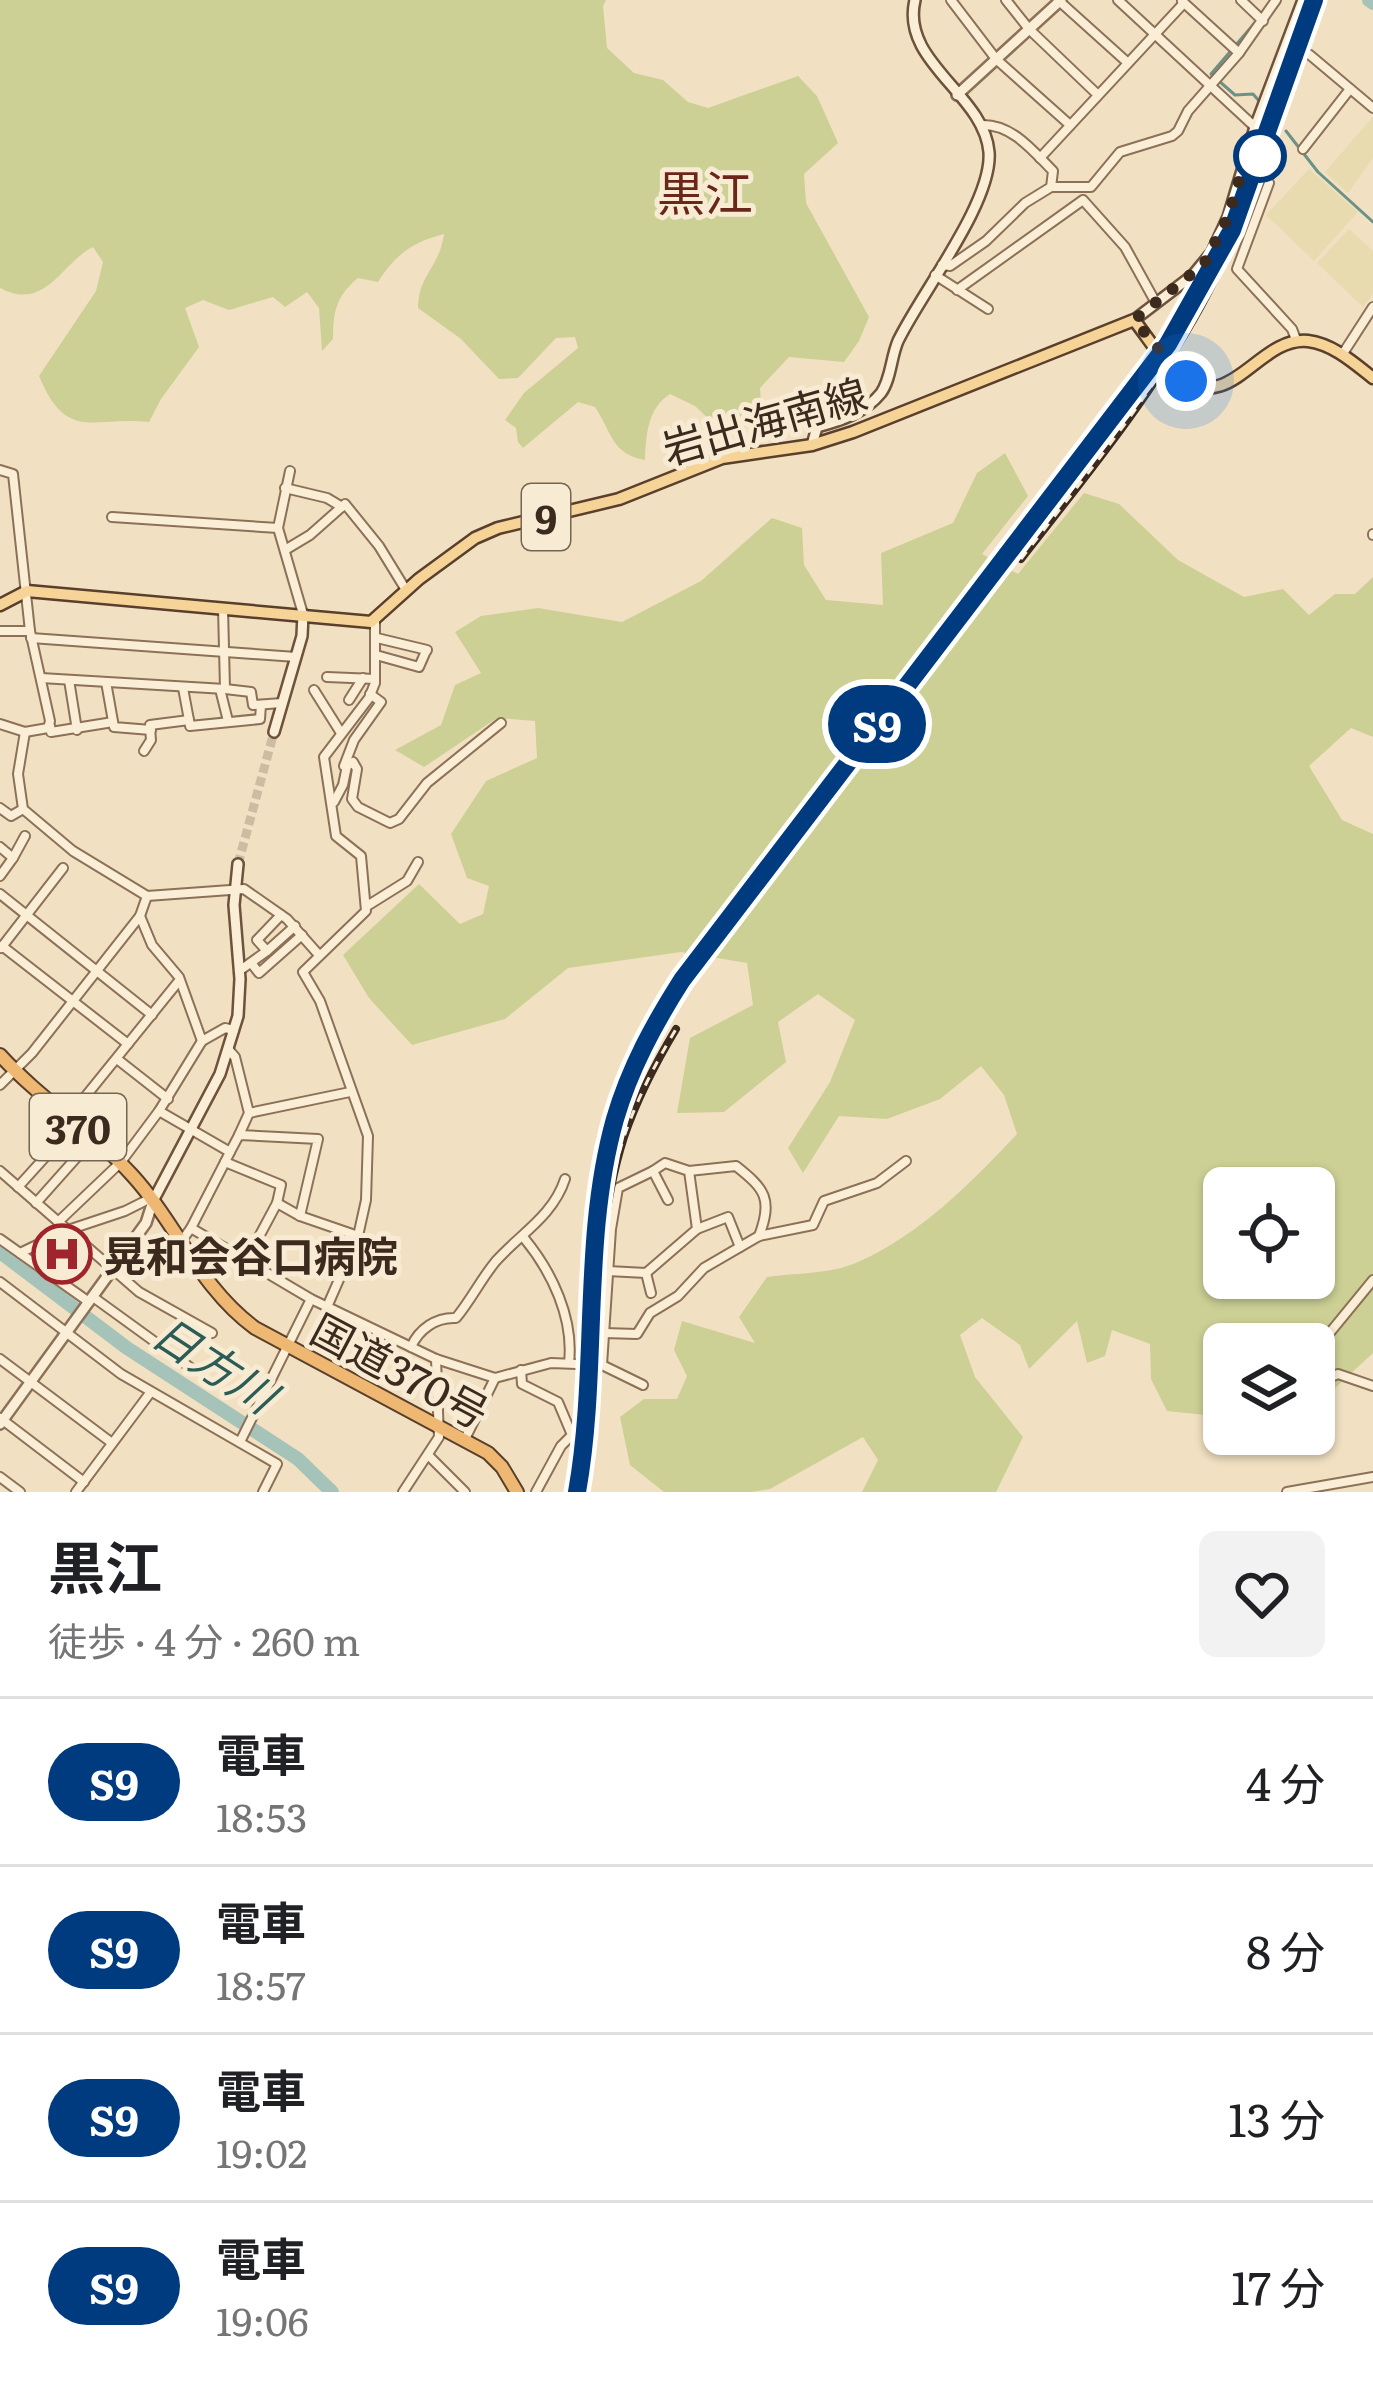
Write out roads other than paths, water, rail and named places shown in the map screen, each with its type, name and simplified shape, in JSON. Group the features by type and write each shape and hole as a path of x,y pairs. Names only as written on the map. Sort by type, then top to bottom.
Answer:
{"highway":[{"name":"国道370号","path":"0,1055 121,1162 152,1199 212,1290 233,1312 465,1439 502,1467 517,1492"}],"main road":[{"path":"812,445 817,427 851,416 884,389 899,338 965,224 988,171 989,150 982,125 921,45 914,28 915,0"},
{"path":"957,94 1060,0"},
{"path":"1303,0 1212,252 1193,275 1134,320 1186,381 1209,388 1225,386 1277,349 1297,342 1318,344 1342,355 1373,378"},
{"name":"岩出海南線","path":"375,620 475,538 498,528 619,499 722,458 812,445 853,432 1134,320"},
{"path":"0,605 27,591 375,620"},
{"path":"274,732 303,614"},
{"path":"1,1421 146,1223 152,1199 190,1132 228,1049 239,970 234,924 238,864"}],"street":[{"path":"951,0 997,59 1070,125"},
{"path":"1006,0 1029,29 1098,94"},
{"path":"1060,0 1128,63"},
{"path":"1118,0 1255,127"},
{"path":"1241,0 1263,21"},
{"path":"988,309 956,290 938,270 986,241 1025,203 1051,187 1091,187 1120,152 1172,136 1276,0"},
{"path":"1040,158 1182,1 1238,53"},
{"path":"1310,55 1373,108"},
{"path":"1303,148 1350,89"},
{"path":"982,125 998,125 1040,158 1053,171 1051,187"},
{"path":"1269,183 1237,269 1292,329 1297,342"},
{"path":"956,290 1083,200 1125,247 1156,303"},
{"path":"1342,355 1373,307"},
{"path":"0,470 13,474 31,634 51,732 112,722"},
{"path":"290,471 278,528 303,614"},
{"path":"285,488 327,498 342,507"},
{"path":"285,550 345,504 406,590"},
{"path":"112,518 278,528"},
{"path":"224,608 222,689 227,722"},
{"path":"327,1307 358,1236 366,1200 368,1136 320,1000 303,972 361,919 366,907 361,856 336,836 325,757 370,694 375,679 375,620"},
{"path":"0,631 296,656"},
{"path":"376,655 424,668 427,649 377,638"},
{"path":"327,677 375,679"},
{"path":"41,678 251,692 253,705 282,703"},
{"path":"349,700 362,678"},
{"path":"69,680 77,730"},
{"path":"106,682 114,727 189,720"},
{"path":"183,688 190,727 260,719 261,704"},
{"path":"314,690 341,733"},
{"path":"345,775 355,740 381,703 370,694"},
{"path":"332,804 353,762 357,770 352,799 358,807 390,823 399,819 427,783 501,723"},
{"path":"0,724 25,732 49,724"},
{"path":"144,751 152,740 150,727"},
{"path":"25,732 18,773 23,809 73,851 147,896 244,889 281,915 319,955"},
{"path":"0,808 11,816 23,809"},
{"path":"0,876 25,836"},
{"path":"0,847 13,858"},
{"path":"366,907 407,881 418,862"},
{"path":"63,868 1,948 128,1044"},
{"path":"0,894 152,1015"},
{"path":"0,1084 140,916 147,896"},
{"path":"267,951 257,940 281,915"},
{"path":"140,916 152,945 179,980 202,1041"},
{"path":"239,970 298,930"},
{"path":"251,964 259,974 298,930"},
{"path":"18,1187 179,980"},
{"path":"58,1222 121,1162 168,1099 202,1041 225,1028 234,1030"},
{"path":"180,1243 249,1113 236,1057 228,1049"},
{"path":"117,1059 168,1099"},
{"path":"249,1113 350,1092"},
{"path":"159,1112 230,1152"},
{"path":"239,1135 318,1139 300,1216"},
{"path":"570,1492 603,1136"},
{"path":"36,1203 93,1139"},
{"path":"604,1334 637,1334 650,1313 678,1296 704,1268 759,1235 813,1225 824,1201 877,1183 906,1161"},
{"path":"225,1162 281,1185 246,1261"},
{"path":"602,1365 618,1188 665,1163 689,1171 736,1166 760,1185 766,1197 759,1235"},
{"path":"0,1171 113,1270 171,1313 212,1333"},
{"path":"653,1171 668,1199"},
{"path":"689,1171 697,1229"},
{"path":"411,1347 433,1322 456,1318 495,1263 524,1238 560,1195 565,1179"},
{"path":"20,1253 152,1199"},
{"path":"277,1202 300,1216 358,1236"},
{"path":"608,1271 646,1273 697,1229 728,1217 740,1247"},
{"path":"191,1228 311,1299 436,1359 495,1378 569,1363 602,1365 643,1385"},
{"path":"524,1238 548,1266 572,1337 569,1363"},
{"path":"0,1239 191,1368"},
{"path":"646,1273 651,1293"},
{"path":"1335,1326 1373,1280"},
{"path":"0,1282 150,1393 277,1464 262,1492"},
{"path":"241,1440 311,1299"},
{"path":"0,1359 112,1443"},
{"path":"403,1492 439,1437 436,1359"},
{"path":"521,1370 522,1384 557,1402 575,1436"},
{"path":"1335,1375 1373,1387"},
{"path":"465,1439 495,1378"},
{"path":"76,1492 150,1393"},
{"path":"1,1421 84,1482"},
{"path":"536,1492 562,1446 575,1436"},
{"path":"429,1456 465,1492"},
{"path":"0,1477 20,1492"},
{"path":"1287,1492 1373,1478"}],"waterway":[{"path":"1369,0 1373,3"},
{"path":"1259,18 1211,74 1235,95 1253,94 1260,102"},
{"path":"1286,131 1318,172 1373,222"},
{"name":"日方川","path":"0,1252 127,1348 298,1459 332,1492"}],"tunnel":[{"path":"238,864 274,732"}],"railway":[{"path":"1021,559 1139,405 1201,306 1252,195 1318,0"},
{"path":"626,1090 650,1029"},
{"path":"582,1492 600,1268 613,1180 635,1109 676,1029"}],"train":[{"name":"S9","path":"577,1492 585,1440 599,1198 616,1116 650,1029 682,980 1168,344 1232,230 1314,0"}],"place":[{"name":"晃和会谷口病院","path":"62,1254"}],"district":[{"name":"黒江","path":"705,190"}]}
